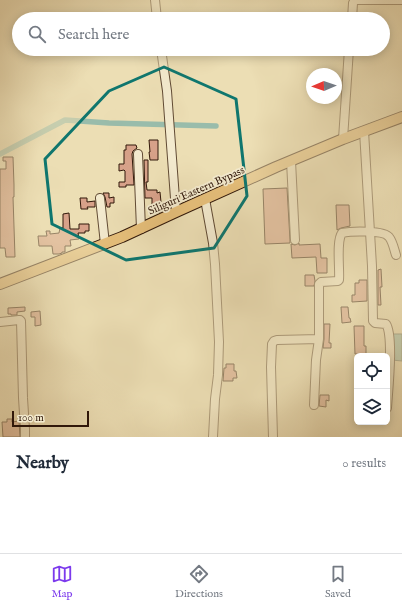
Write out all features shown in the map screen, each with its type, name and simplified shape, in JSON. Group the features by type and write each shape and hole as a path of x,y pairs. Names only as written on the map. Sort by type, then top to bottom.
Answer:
{"main road":[{"name":"Siliguri Eastern Bypass","path":"0,284 105,244 291,161 343,139 402,117"}],"street":[{"path":"155,0 156,12"},
{"path":"352,12 353,3 355,0 402,0"},
{"path":"162,56 167,92 176,212"},
{"path":"343,139 349,56"},
{"path":"364,131 372,266 373,321 375,323 386,324 389,332 390,350 388,389"},
{"path":"138,154 141,229"},
{"path":"291,161 295,240"},
{"path":"100,198 105,244"},
{"path":"205,199 213,243 219,342 213,437"},
{"path":"314,405 319,340 319,284 321,282 339,280 340,236 342,233 346,232 384,233 388,235 396,255"},
{"path":"0,322 19,320 21,322 25,437"},
{"path":"273,437 271,367 272,344 277,340 319,340"}],"highlighted area":[{"path":"164,67 236,99 247,196 214,248 126,260 52,224 45,159 109,91"}],"shaded area":[{"path":"393,334 402,334 402,361 392,360"}],"building":[{"path":"149,140 158,140 158,160 150,160"},
{"path":"126,145 136,145 137,148 132,154 134,185 119,187 119,182 125,182 125,171 119,171 119,164 124,164 124,150 126,150"},
{"path":"3,157 13,157 15,257 6,257 5,248 0,248 0,169 6,169 6,161 3,161"},
{"path":"144,160 148,160 148,182 146,182 147,190 157,190 157,193 160,192 162,211 152,214 152,198 145,198"},
{"path":"287,188 290,243 265,244 263,189"},
{"path":"103,193 109,193 109,198 114,197 114,203 110,203 110,207 107,207"},
{"path":"80,198 87,198 87,202 95,201 95,207 81,209"},
{"path":"336,205 349,205 350,226 337,230"},
{"path":"69,213 70,229 79,229 79,224 89,224 89,231 85,231 85,233 78,233 79,239 70,240 71,246 65,246 65,252 59,254 53,254 52,246 39,246 38,236 47,236 46,231 50,231 50,234 59,233 60,228 63,228 63,214"},
{"path":"299,243 299,245 320,244 321,258 327,258 327,273 317,273 316,257 292,258 291,244 295,245"},
{"path":"381,269 381,305 378,305 378,270"},
{"path":"305,275 314,275 314,286 305,286"},
{"path":"359,280 367,280 367,301 352,302 352,295 355,295 355,283 359,283"},
{"path":"25,307 25,311 17,312 17,315 8,314 8,308"},
{"path":"341,307 348,307 351,322 342,323"},
{"path":"40,311 41,325 35,326 35,317 31,317 31,312"},
{"path":"324,324 330,324 329,343 331,343 331,348 323,348"},
{"path":"354,326 364,326 364,346 366,346 366,353 355,353"},
{"path":"226,364 234,364 234,371 236,371 237,378 233,378 233,381 223,381 224,368 226,368"},
{"path":"320,395 329,395 329,401 326,400 326,407 319,406"},
{"path":"7,419 12,419 12,422 19,421 20,437 3,437 2,422 7,422"}],"waterway":[{"path":"0,154 65,120 109,123 216,126"}]}
